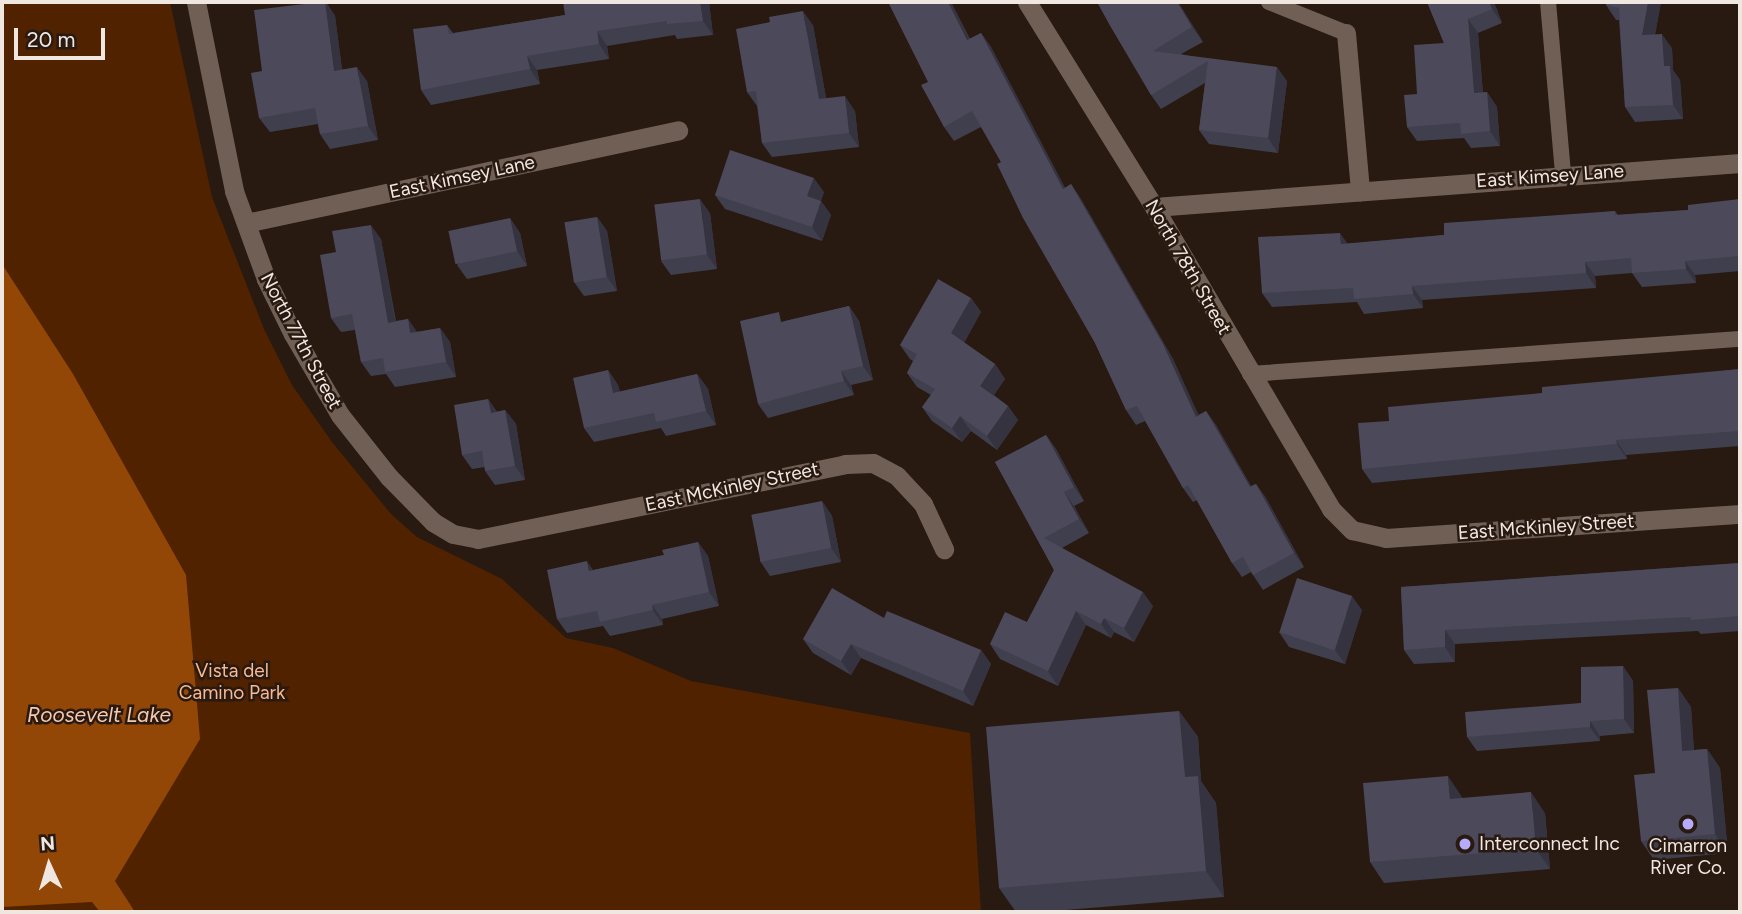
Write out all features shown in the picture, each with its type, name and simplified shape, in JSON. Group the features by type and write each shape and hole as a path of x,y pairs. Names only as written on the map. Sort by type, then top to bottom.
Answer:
{"street":[{"name":"North 77th Street","path":"196,2 234,191 282,312 340,415 388,477 433,522 453,534 478,539"},
{"name":"North 78th Street","path":"1027,2 1154,208 1331,509 1352,530"},
{"path":"1346,33 1360,191"},
{"name":"East Kimsey Lane","path":"246,223 678,130"},
{"name":"East Kimsey Lane","path":"1154,208 1563,174 1740,163"},
{"name":"East McKinley Street","path":"478,539 845,464 873,463 897,477 923,504 944,550"},
{"name":"East McKinley Street","path":"1352,530 1386,538 1740,514"}],"lane":[{"path":"1269,2 1346,33"},
{"path":"1548,2 1563,174"},
{"path":"1250,374 1740,339"}],"green space":[{"name":"Vista del Camino Park","path":"2,2 170,2 212,197 264,329 292,385 332,442 391,514 417,537 502,579 566,638 613,648 691,681 970,733 981,912 2,912"}],"water":[{"name":"Roosevelt Lake","path":"2,264 73,374 186,575 200,739 115,881 135,912 100,912 92,902 2,907"}],"building":[{"path":"325,2 334,71 357,67 368,126 320,134 315,108 259,118 251,73 262,71 254,10"},
{"path":"563,2 700,2 703,21 667,24 667,21 597,31 599,44 527,56 530,69 421,90 413,29 447,25 449,34 565,15"},
{"path":"888,2 948,2 967,40 981,33 1063,189 1071,184 1163,344 1196,417 1206,411 1250,487 1256,484 1294,553 1253,575 1243,557 1232,563 1188,485 1183,488 1137,406 1126,410 1095,343 1023,218 997,164 1001,162 972,111 944,127 921,85 928,82"},
{"path":"1097,2 1177,2 1192,27 1153,51 1277,67 1268,138 1199,130 1208,61 1151,95"},
{"path":"1427,2 1489,2 1492,9 1468,19 1474,93 1487,92 1490,131 1461,134 1460,123 1407,127 1404,95 1417,94 1414,45 1444,43"},
{"path":"1606,2 1648,2 1642,35 1662,34 1664,66 1670,66 1673,105 1625,107 1619,8 1606,5"},
{"path":"803,11 819,99 845,96 849,133 762,143 756,91 747,92 736,29 770,22 769,17"},
{"path":"730,150 814,178 807,196 821,201 812,227 715,195"},
{"path":"700,199 707,255 661,260 654,205"},
{"path":"1740,199 1740,256 1685,261 1686,269 1632,273 1631,258 1585,262 1586,273 1412,286 1413,294 1354,299 1353,288 1262,293 1258,237 1340,233 1341,244 1444,235 1444,223 1615,211 1615,215 1688,210 1688,205"},
{"path":"597,217 607,277 574,282 564,222"},
{"path":"510,218 517,251 455,264 448,231"},
{"path":"371,225 388,323 408,319 410,333 440,328 446,362 385,372 383,358 361,362 352,314 331,318 320,255 336,252 332,231"},
{"path":"938,279 971,298 951,333 995,364 980,386 1008,406 987,436 960,416 952,428 922,407 935,389 907,373 917,354 900,345"},
{"path":"849,306 863,366 841,371 844,381 758,404 740,321 779,312 781,322"},
{"path":"1740,369 1740,431 1616,440 1617,444 1362,469 1358,423 1389,421 1388,407 1542,393 1542,387"},
{"path":"608,370 613,393 697,374 706,411 656,422 654,413 584,428 573,378"},
{"path":"488,399 491,413 505,410 515,466 485,471 482,451 462,455 454,405"},
{"path":"1046,435 1074,487 1064,492 1079,519 1044,538 1143,592 1124,628 1104,618 1101,624 1076,611 1048,671 990,644 1005,612 1027,622 1054,570 995,462"},
{"path":"822,501 831,548 760,562 751,515"},
{"path":"698,542 709,592 652,605 653,610 600,622 597,611 557,619 547,570 587,561 589,571 664,555 662,550"},
{"path":"1740,563 1740,616 1445,630 1445,647 1404,650 1401,587"},
{"path":"1297,578 1352,596 1335,650 1279,632"},
{"path":"832,588 884,618 887,611 981,650 963,691 851,644 841,661 803,639"},
{"path":"1623,666 1624,719 1590,721 1590,727 1467,737 1465,712 1581,703 1581,667"},
{"path":"1678,688 1682,751 1707,749 1715,834 1641,841 1634,775 1655,773 1647,690"},
{"path":"1179,711 1185,777 1198,776 1206,871 999,888 986,727"},
{"name":"Interconnect Inc","path":"1448,776 1450,799 1531,792 1536,849 1370,862 1363,783"}],"place":[{"name":"Cimarron River Co.","path":"1688,824"},
{"name":"Interconnect Inc","path":"1465,844"}]}
